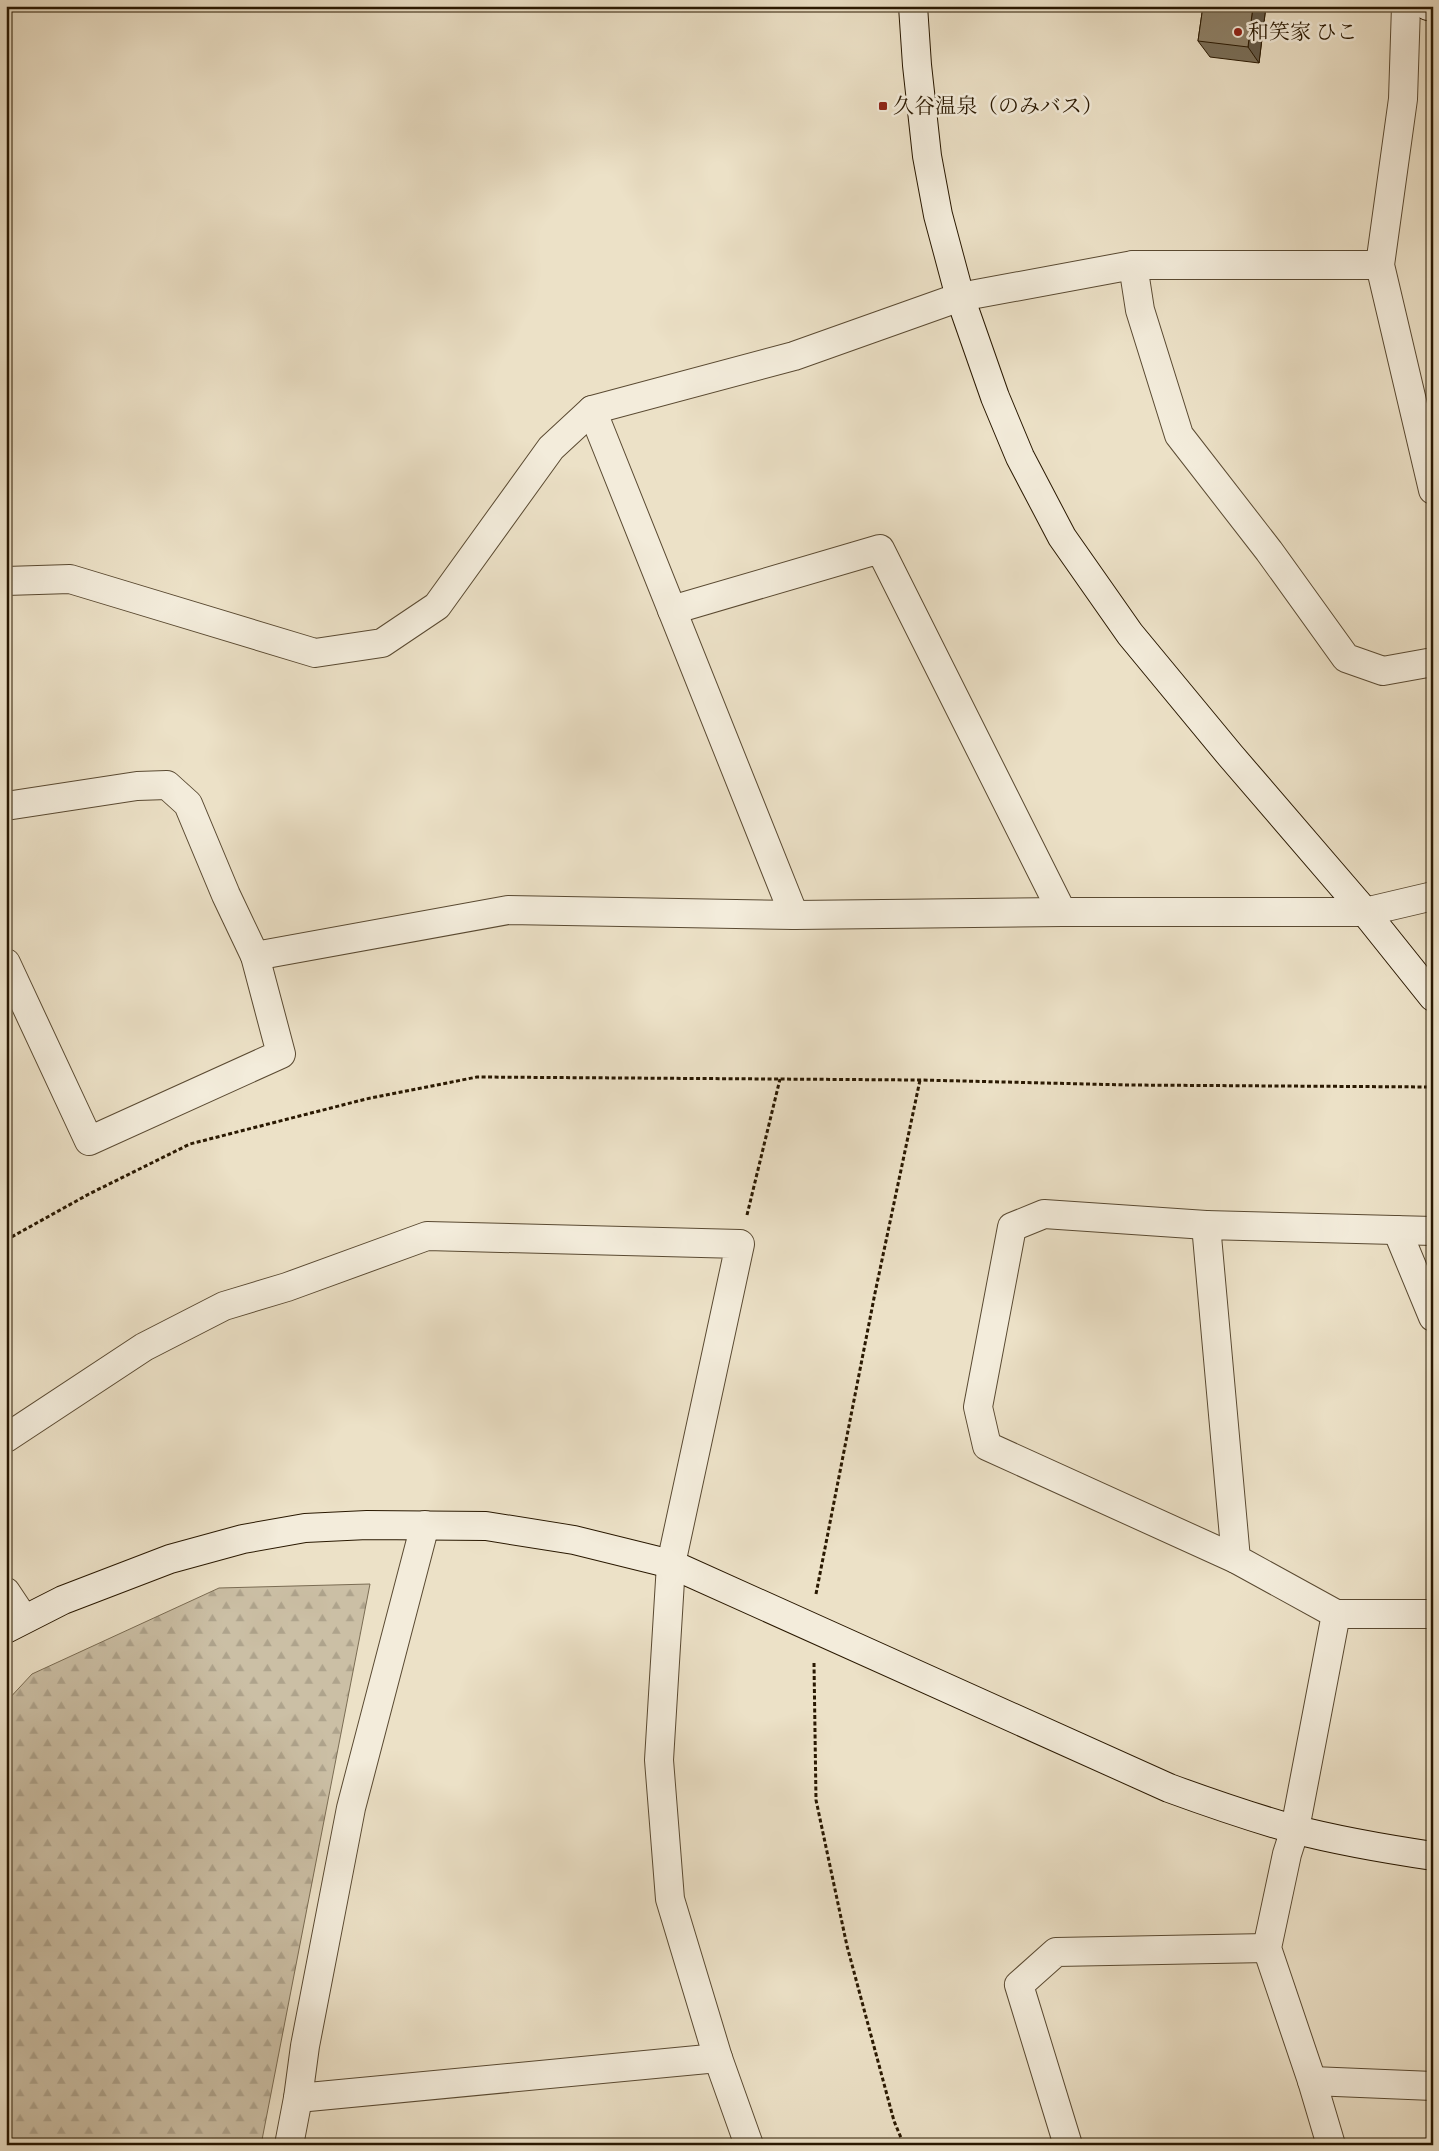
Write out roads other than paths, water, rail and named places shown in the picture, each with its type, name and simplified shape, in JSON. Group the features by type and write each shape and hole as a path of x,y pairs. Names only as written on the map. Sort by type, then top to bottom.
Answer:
{"street":[{"path":"913,6 917,65 927,156 938,215 960,297 995,396 1020,457 1062,537 1130,634 1230,755 1365,912 1433,997"},
{"path":"1406,6 1403,99 1380,265 1433,490"},
{"path":"1428,6 1433,7"},
{"path":"1133,265 1140,310 1179,435 1269,551 1346,658 1383,671 1433,662"},
{"path":"6,581 70,579 316,653 382,643 437,606 551,448 592,410 794,356 960,297 1133,265 1380,265"},
{"path":"592,410 794,915"},
{"path":"672,610 880,550 1062,912"},
{"path":"6,806 137,786 167,785 188,804 226,895 255,956 281,1054 89,1141 6,963"},
{"path":"255,956 508,910 794,915 1062,912 1365,912 1433,896"},
{"path":"1433,1231 1206,1225 1044,1214 1012,1227 978,1407 988,1446 1236,1559 1336,1614 1433,1614"},
{"path":"1206,1225 1236,1559"},
{"path":"1397,1230 1433,1317"},
{"path":"6,1438 144,1346 224,1306 287,1287 427,1236 740,1244 671,1564 659,1760 670,1899 718,2058 749,2145"},
{"path":"289,2145 298,2098 304,2046 351,1808 425,1525"},
{"path":"6,1592 15,1624 64,1600 170,1559 242,1539 305,1528 425,1525 486,1526 574,1540 671,1564 1169,1788 1295,1830 1433,1856"},
{"path":"1331,2145 1267,1948 1287,1854 1295,1830 1336,1614"},
{"path":"1068,2145 1019,1985 1056,1952 1267,1948"},
{"path":"298,2098 718,2058"},
{"path":"1312,2082 1433,2086"}],"place":[{"name":"和笑家 ひこ","path":"1238,32"},
{"name":"久谷温泉（のみバス）","path":"883,106"}]}
